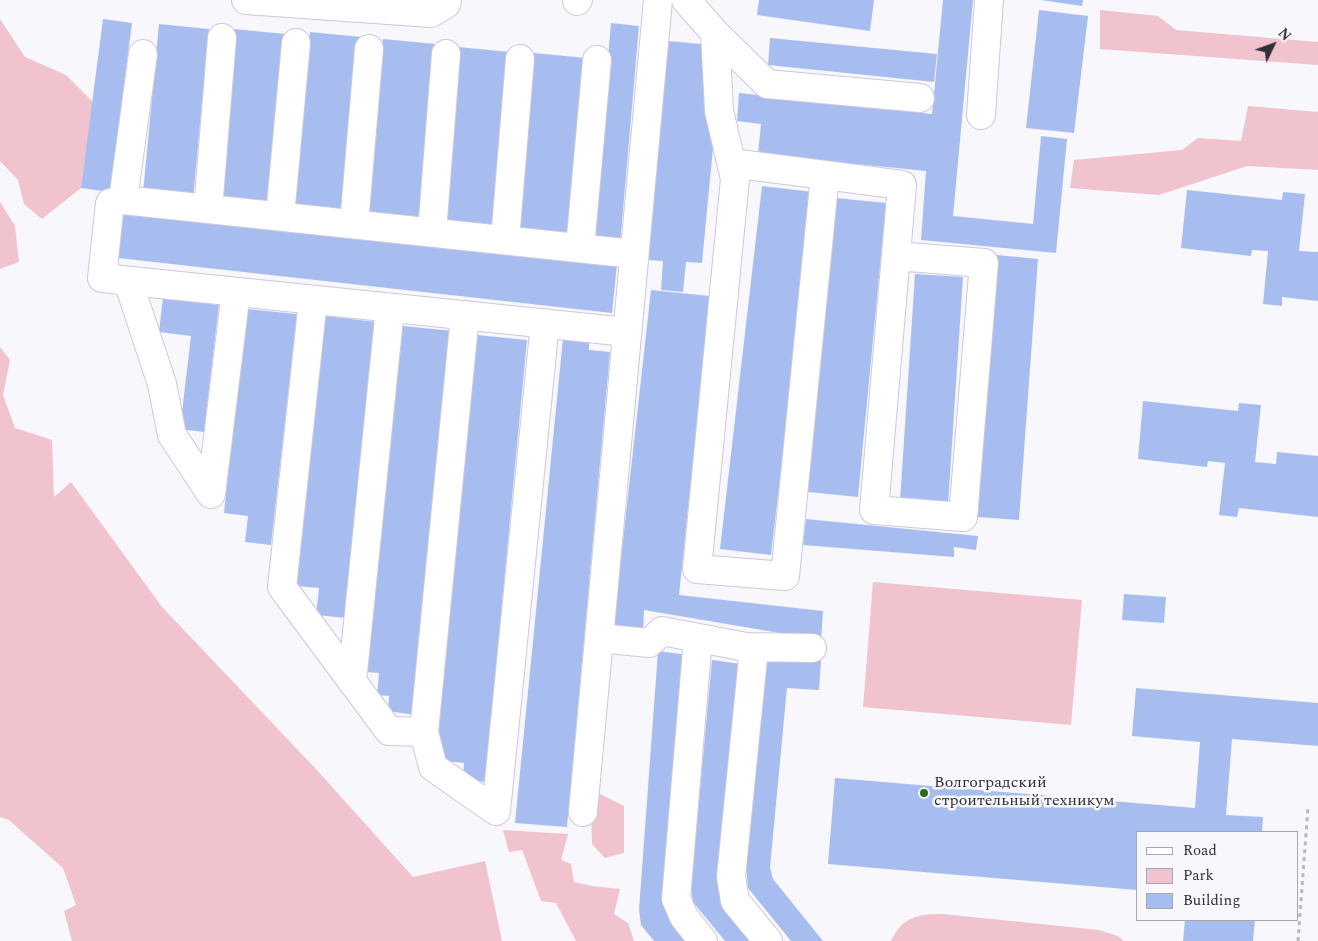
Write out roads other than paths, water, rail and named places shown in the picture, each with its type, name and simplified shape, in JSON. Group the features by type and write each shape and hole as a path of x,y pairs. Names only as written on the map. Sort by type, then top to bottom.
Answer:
{"lane":[{"path":"246,0 431,13 446,4 447,0"},
{"path":"583,812 658,0"},
{"path":"686,0 715,33 767,84 920,98"},
{"path":"981,115 989,0"},
{"path":"715,33 719,111 735,179 697,570 785,576 825,175"},
{"path":"208,209 222,38"},
{"path":"280,216 296,43"},
{"path":"354,224 369,49"},
{"path":"123,200 143,54"},
{"path":"432,232 446,54"},
{"path":"505,240 520,60"},
{"path":"580,248 597,60"},
{"path":"732,163 902,185 874,510 963,517 984,263 896,256"},
{"path":"627,332 102,278 110,204 123,200 634,254"},
{"path":"128,281 162,384 172,435 211,494 236,292"},
{"path":"313,300 282,587 388,731 424,732"},
{"path":"352,682 390,308"},
{"path":"465,315 424,732 433,767 496,811 545,324"},
{"path":"599,638 649,643 662,632 754,648 812,648"},
{"path":"698,638 676,899 684,917 703,941"},
{"path":"754,648 730,877 736,901 768,941"}],"place":[{"name":"Волгоградский строительный техникум","path":"924,793"}]}
